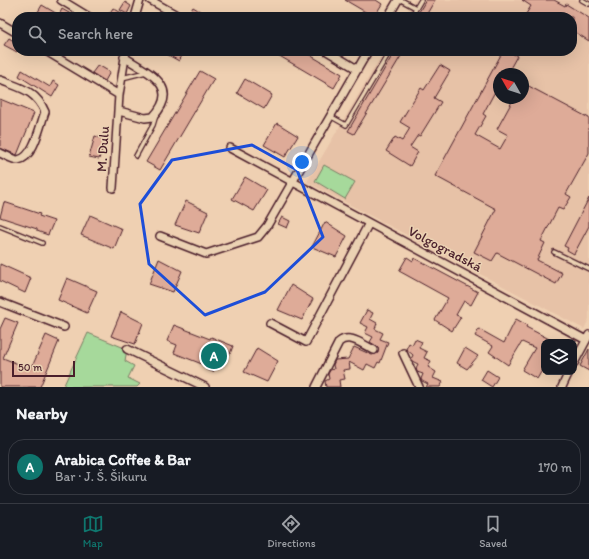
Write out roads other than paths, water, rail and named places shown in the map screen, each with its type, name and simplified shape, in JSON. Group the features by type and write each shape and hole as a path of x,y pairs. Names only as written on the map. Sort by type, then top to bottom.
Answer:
{"street":[{"path":"61,0 81,12"},
{"path":"136,12 140,0"},
{"path":"150,0 171,12"},
{"path":"391,12 399,0"},
{"path":"0,23 12,30"},
{"path":"54,56 119,95"},
{"name":"M. Dulu","path":"113,188 119,95 125,56"},
{"name":"M. Dulu","path":"119,111 145,118 153,117 165,97 161,82 146,72 127,56"},
{"path":"336,56 358,69"},
{"path":"160,236 206,254 258,237 267,226 365,56"},
{"path":"0,80 31,92 40,100 45,112 30,153 24,158 16,160 0,153"},
{"name":"Volgogradská","path":"230,148 369,223 588,337"},
{"path":"270,323 306,342 369,223"},
{"path":"0,302 64,328"},
{"path":"577,357 588,337"},
{"path":"316,387 339,342 343,338 349,338 374,350"},
{"path":"127,349 205,387"},
{"path":"404,353 419,387"},
{"path":"562,387 568,375"}],"lane":[{"path":"399,0 416,8"},
{"path":"413,12 421,0"},
{"path":"582,0 589,4"},
{"path":"330,116 346,125 387,56"},
{"path":"121,78 146,72"},
{"path":"136,156 153,125 156,113"},
{"path":"0,226 42,243"},
{"path":"554,252 589,269"}],"place":[{"name":"Arabica Coffee & Bar","path":"214,356"}]}
